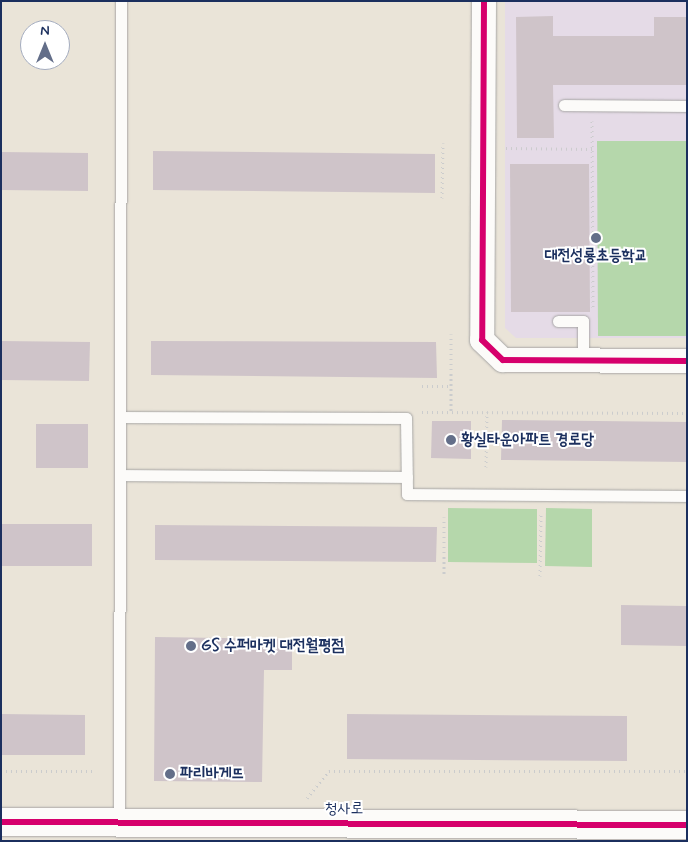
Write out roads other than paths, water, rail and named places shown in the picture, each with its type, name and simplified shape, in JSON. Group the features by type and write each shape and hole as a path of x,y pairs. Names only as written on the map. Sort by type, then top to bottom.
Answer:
{"street":[{"path":"484,1 482,340 503,360 687,361"},
{"name":"청사로","path":"1,822 68,827 119,822 687,825"}],"lane":[{"path":"119,822 121,1"},
{"path":"564,105 687,106"},
{"path":"558,322 584,321 584,360"},
{"path":"120,417 406,418 407,494 687,496"},
{"path":"120,476 407,477"}],"place":[{"name":"대전성룡초등학교","path":"596,238"},
{"name":"황실타운아파트 경로당","path":"451,440"},
{"name":"GS 수퍼마켓 대전월평점","path":"191,646"},
{"name":"파리바게뜨","path":"170,774"}]}
